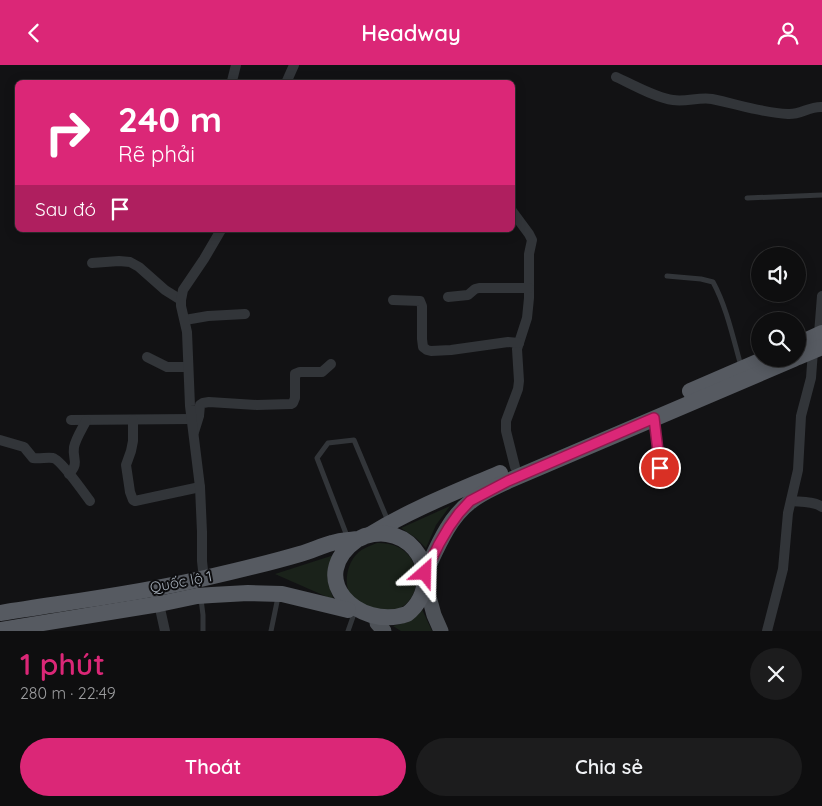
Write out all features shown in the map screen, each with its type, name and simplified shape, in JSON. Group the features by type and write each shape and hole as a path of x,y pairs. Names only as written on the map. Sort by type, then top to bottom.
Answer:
{"highway":[{"path":"806,343 819,341"},
{"path":"806,351 819,341"},
{"path":"359,537 379,533 395,536 410,544 420,557 425,577 424,590 410,612 381,627 351,612 337,592 335,582 338,562 343,553 359,537 420,507 751,364"},
{"path":"425,577 439,544 449,527 470,501 508,481 775,367"},
{"name":"Quốc lộ 1","path":"4,613 204,579 300,554 333,542 359,537"},
{"name":"Quốc lộ 1","path":"6,629 200,596 233,593 279,594 300,597 351,612"}],"main road":[{"path":"425,577 434,615 441,631"}],"street":[{"path":"232,80 236,65"},
{"path":"287,80 294,65"},
{"path":"616,77 675,100 710,99 788,114 822,107"},
{"path":"515,215 530,234 532,240 527,318 517,349 518,389 506,421 506,431 515,467"},
{"path":"204,579 200,487 191,419 188,337 181,300 184,290 220,232"},
{"path":"92,263 130,262 181,300"},
{"path":"448,297 468,295 479,288 529,288"},
{"path":"767,631 782,569 788,513 798,470 801,416 819,341 822,296"},
{"path":"393,300 420,301 422,305 422,344 427,350 451,350 508,341 519,343"},
{"path":"184,320 208,316 245,314"},
{"path":"146,357 167,367 188,367"},
{"path":"193,435 199,416 200,405 203,403 291,404 295,398 295,374 300,372 322,372 332,364"},
{"path":"71,420 191,419"},
{"path":"133,420 132,451 126,465 133,500 136,501 200,487"},
{"path":"69,474 74,469 74,448 86,421"},
{"path":"0,440 24,447 33,458 56,459 90,501"},
{"path":"791,501 820,505 822,507"},
{"path":"159,604 165,631"}],"lane":[{"path":"747,198 822,195"},
{"path":"667,276 701,279 713,283 724,308 742,368"},
{"path":"654,418 660,468"},
{"path":"359,537 317,458 328,443 354,440 388,523"},
{"path":"271,631 279,594"},
{"path":"200,596 203,631"},
{"path":"348,631 351,612"}],"shaded area":[{"path":"450,506 436,525 426,548 416,538 401,528"},
{"path":"377,543 395,546 407,553 412,560 417,577 414,594 409,601 400,608 380,613 353,597 347,581 348,569 354,558 361,550"},
{"path":"334,555 329,577 334,600 275,574"},
{"path":"421,607 432,631 401,631 393,626 408,622"}],"route":[{"path":"425,573 455,517 470,501 508,481 654,418 660,468"}]}
